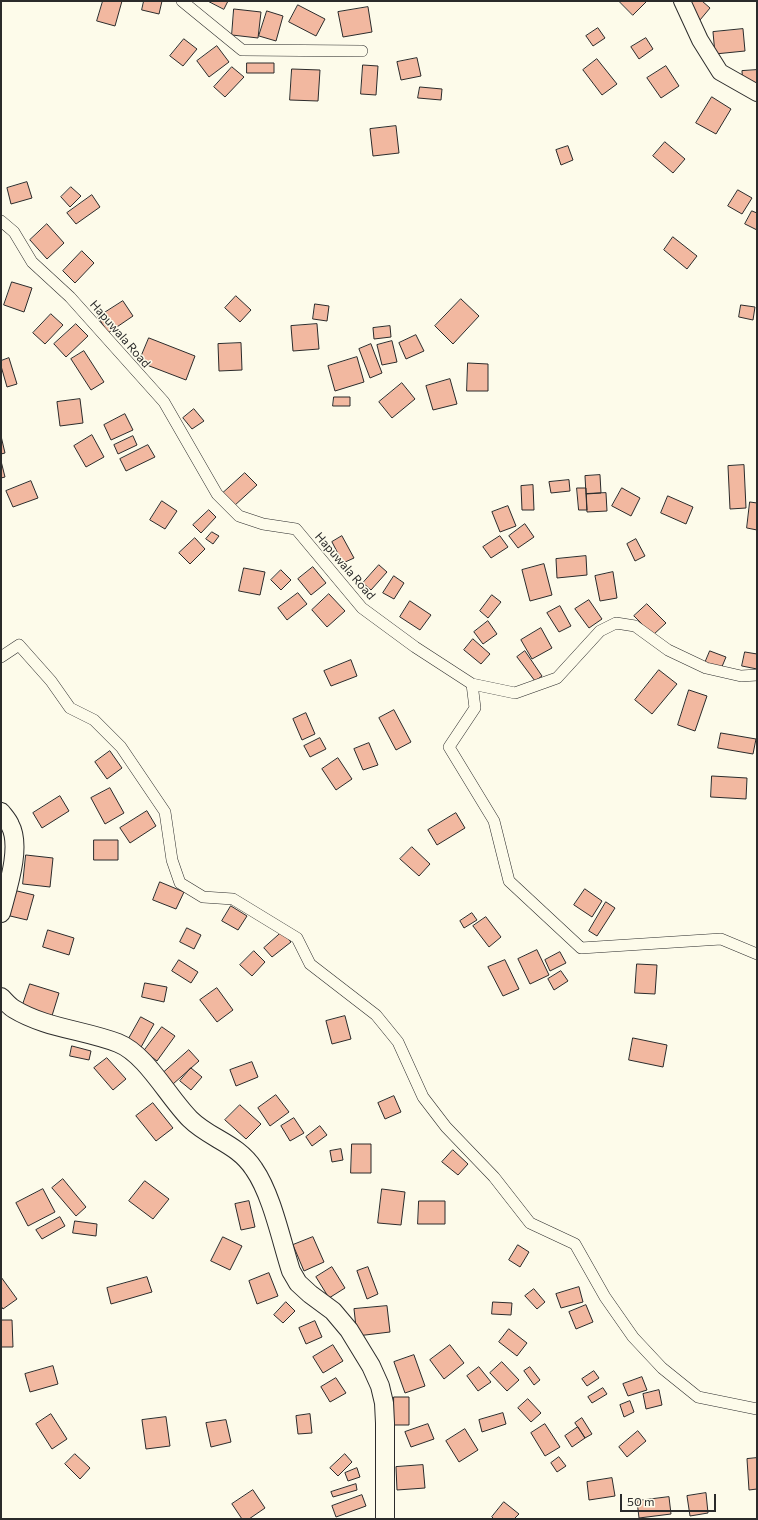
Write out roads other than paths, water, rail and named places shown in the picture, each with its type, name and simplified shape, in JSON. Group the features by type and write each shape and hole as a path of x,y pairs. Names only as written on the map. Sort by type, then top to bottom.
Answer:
{"main road":[{"path":"1,812 11,826 14,840 14,855 1,913"},
{"path":"1,997 13,1009 38,1020 118,1043 131,1050 143,1062 190,1119 205,1132 233,1147 254,1169 266,1190 291,1271 298,1283 333,1311 349,1330 371,1366 380,1386 384,1403 385,1423 385,1519"}],"street":[{"path":"182,1 242,50 362,51"},
{"path":"682,1 700,40 720,72 757,93"},
{"name":"Hapuwala Road","path":"1,220 14,232 32,262 70,297 164,402 217,494 239,516 263,524 296,529 362,608 415,647 472,684 515,693 557,678 600,631 616,623 635,626 668,650 706,668 741,676 757,675"},
{"path":"1,657 19,645 51,681 70,708 94,720 121,747 165,812 172,860 180,883 203,897 233,899 297,938 310,964 376,1015 398,1042 423,1097 446,1127 494,1177 530,1223 575,1244 605,1297 633,1336 662,1368 698,1397 757,1409"},
{"path":"472,684 475,708 449,747 494,821 509,881 581,948 722,939 757,954"}]}
